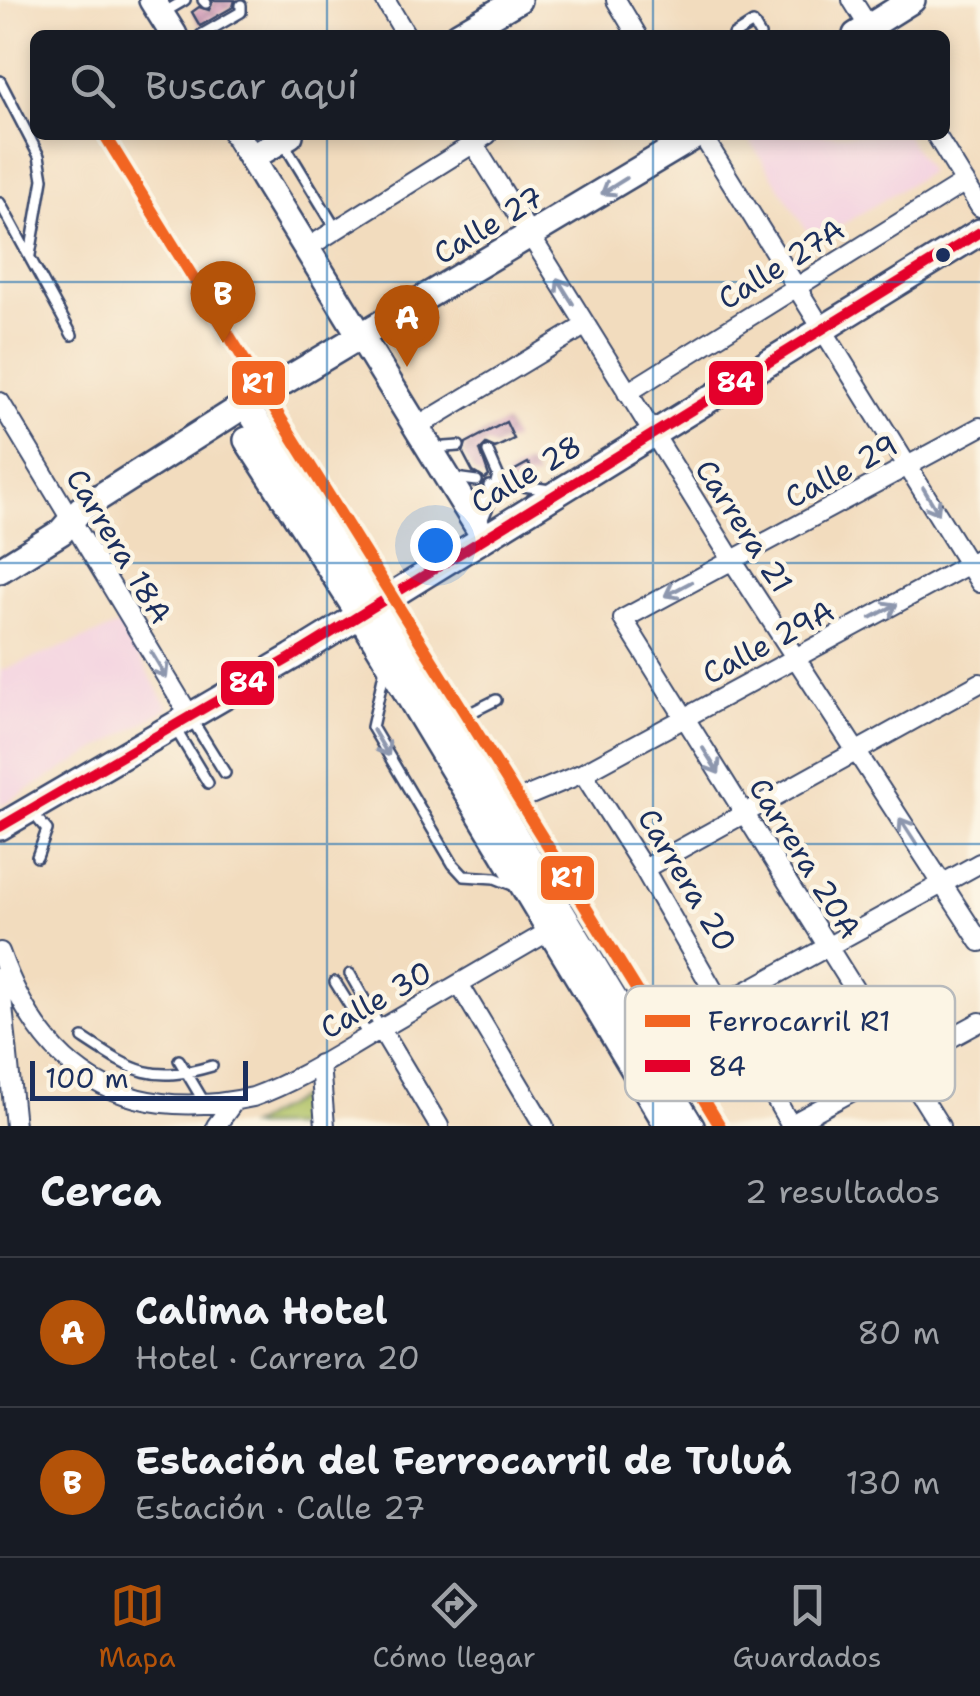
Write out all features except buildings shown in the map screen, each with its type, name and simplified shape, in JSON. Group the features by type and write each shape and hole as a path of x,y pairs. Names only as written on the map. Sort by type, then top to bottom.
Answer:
{"main road":[{"path":"467,30 518,0"},
{"path":"869,30 912,0"},
{"path":"239,140 476,524"},
{"path":"251,158 282,140"},
{"name":"Calle 27","path":"0,570 70,528 81,509 367,342 692,140"},
{"name":"Calle 28","path":"1,829 367,610 476,524 559,492 980,232"},
{"path":"242,416 367,610 448,725 498,808 559,926 625,1035"},
{"path":"367,610 382,650 537,907 559,926"},
{"path":"657,1101 668,1126"},
{"path":"672,1101 691,1126"}],"street":[{"path":"384,0 403,30"},
{"path":"616,0 634,30"},
{"path":"852,0 865,30"},
{"path":"307,248 473,140"},
{"name":"Carrera 21","path":"477,140 531,237 653,435 980,942"},
{"path":"703,140 974,562 980,583"},
{"path":"939,140 980,206"},
{"name":"Calle 27A","path":"627,392 964,182"},
{"path":"424,438 586,325"},
{"name":"Carrera 18A","path":"0,402 183,723"},
{"name":"Calle 29","path":"623,619 980,427"},
{"name":"Calle 29A","path":"498,808 582,773 974,562"},
{"name":"Carrera 20A","path":"623,619 853,986"},
{"path":"644,869 980,683"},
{"name":"Carrera 20","path":"582,773 712,986"},
{"path":"756,986 980,864"},
{"name":"Calle 30","path":"212,1118 233,1103 320,1064 559,926"},
{"path":"0,952 32,1028 80,1079 99,1092 145,1107 212,1118"},
{"path":"0,976 14,1126"},
{"path":"459,984 544,1126"},
{"path":"955,1035 980,1022"},
{"path":"375,1033 440,1126"},
{"path":"320,1064 325,1126"},
{"name":"Carrera 20","path":"776,1101 790,1126"},
{"path":"790,1126 835,1101"},
{"name":"Carrera 20A","path":"924,1101 940,1126"}],"lane":[{"path":"162,16 185,0"},
{"path":"209,30 240,12 241,5"},
{"path":"206,30 212,20"},
{"path":"0,81 38,156 43,179 30,256"},
{"path":"287,140 336,230"},
{"path":"0,204 72,334"},
{"path":"424,438 459,446"},
{"path":"476,524 492,498 498,476 488,452"},
{"path":"448,478 477,480"},
{"path":"489,486 492,498"},
{"path":"524,486 559,492"},
{"path":"476,524 492,498 507,492"},
{"path":"382,650 384,676 372,726 454,864 470,878 507,881 537,907"},
{"path":"448,725 496,700"},
{"path":"183,723 225,772"},
{"path":"183,723 208,783"},
{"path":"32,812 47,830 36,857"},
{"path":"350,974 375,1033"},
{"path":"335,982 375,1033"},
{"path":"82,1038 130,1069 154,1076 187,1074 212,1066"},
{"path":"179,1060 212,1118"}],"shaded area":[{"path":"909,140 929,172 814,242 750,141"},
{"path":"120,625 169,708 0,806 0,671"}],"green space":[{"path":"310,1092 313,1126 249,1126"}],"rail line":[{"name":"R1","path":"108,140 634,986"},
{"name":"R1","path":"705,1101 720,1126"}],"transit line":[{"name":"84","path":"0,827 292,657 980,232"}],"place":[{"name":"Estación del Ferrocarril de Tuluá","path":"223,343"},
{"name":"Calima Hotel","path":"407,367"}]}
